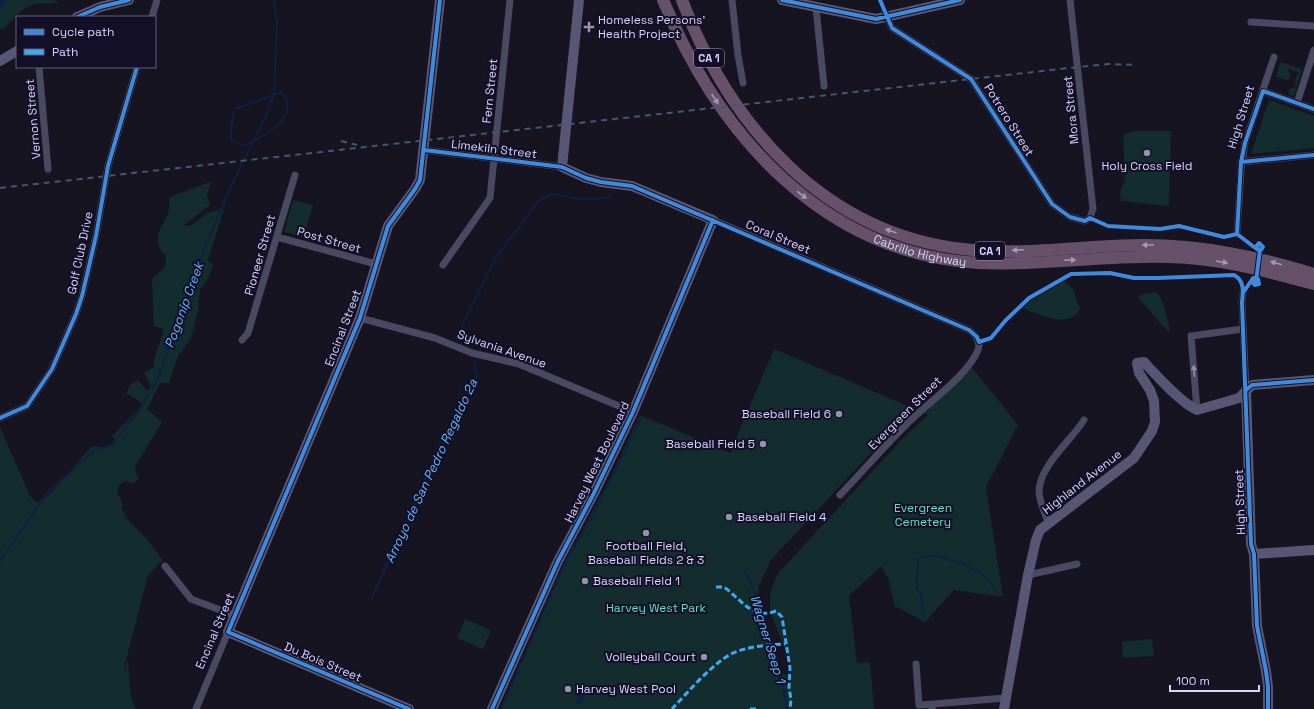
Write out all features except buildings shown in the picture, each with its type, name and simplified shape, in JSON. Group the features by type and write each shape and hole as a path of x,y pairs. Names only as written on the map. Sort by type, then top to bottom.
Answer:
{"highway":[{"name":"Cabrillo Highway","path":"663,0 683,43 707,88 728,119 754,150 781,178 811,202 843,223 873,238 915,252 966,262 1005,263 1133,257 1187,258 1237,265 1314,284"},
{"name":"Cabrillo Highway","path":"682,0 694,29 725,86 758,133 782,162 801,179 832,202 854,215 889,231 926,242 976,250 1009,251 1143,245 1194,247 1245,255 1314,274"},
{"path":"693,0 691,8 694,29"}],"street":[{"path":"79,16 100,7 129,0"},
{"path":"152,16 157,0"},
{"name":"Encinal Street","path":"196,709 360,318 388,226 420,180 440,0"},
{"name":"Fern Street","path":"443,266 490,198 510,0"},
{"path":"562,166 579,0"},
{"path":"732,0 738,55 743,83"},
{"path":"782,0 876,19 960,0"},
{"name":"Mora Street","path":"1070,0 1093,209 1090,218"},
{"path":"816,8 824,86"},
{"name":"Potrero Street","path":"887,17 892,28 971,79 1052,204 1076,220 1085,221 1090,218"},
{"path":"1251,22 1314,26"},
{"path":"1297,103 1314,50"},
{"path":"0,61 16,52"},
{"name":"High Street","path":"1237,234 1241,162 1245,143 1274,57"},
{"name":"Vernon Street","path":"39,68 48,169"},
{"name":"Golf Club Drive","path":"0,418 27,406 52,369 76,314 82,296 96,236 108,166 137,68"},
{"path":"1263,91 1314,109"},
{"name":"Limekiln Street","path":"424,150 562,166"},
{"path":"1241,162 1314,155"},
{"name":"Coral Street","path":"562,166 601,182 632,186 690,210 969,330 977,337 979,342"},
{"name":"Pioneer Street","path":"242,340 248,332 294,175"},
{"path":"690,210 703,225 705,231 704,243"},
{"name":"Harvey West Boulevard","path":"492,709 558,561 593,495 633,412 713,220"},
{"name":"Post Street","path":"277,237 376,264"},
{"name":"High Street","path":"1243,293 1251,544 1254,554 1256,626 1266,671 1268,709"},
{"name":"Sylvania Avenue","path":"360,318 435,338 472,353 519,364 633,412"},
{"path":"1243,329 1191,336 1197,410 1239,398 1252,385 1314,380"},
{"name":"Evergreen Street","path":"840,495 910,420 957,377 973,359 978,349 979,342"},
{"name":"Highland Avenue","path":"1004,709 1028,575 1036,540 1040,530 1134,458 1152,431 1155,422 1154,401 1150,390 1139,373 1137,362 1144,362 1190,407 1197,410"},
{"path":"1049,524 1041,502 1040,482 1052,462 1084,420"},
{"path":"1254,554 1314,550"},
{"path":"1028,575 1077,564"},
{"path":"165,566 191,599 236,616"},
{"name":"Du Bois Street","path":"228,632 409,709"},
{"path":"916,664 919,705 933,707 1006,698"}],"green space":[{"path":"0,0 54,0 59,4 48,3 32,5 21,11 3,30 0,28"},
{"path":"1281,62 1302,69 1294,96 1288,94 1290,88 1295,88 1296,85 1294,84 1298,72 1289,69 1288,72 1291,73 1288,81 1276,76"},
{"path":"1269,100 1314,116 1314,148 1251,154"},
{"name":"Holy Cross Field","path":"1134,131 1171,131 1169,206 1121,201 1120,190 1125,181 1123,135"},
{"path":"212,181 207,195 210,205 184,225 190,226 210,212 224,209 208,260 213,265 209,277 200,290 198,311 191,339 178,356 169,383 160,383 147,409 162,422 136,465 135,473 138,476 138,480 133,483 125,481 119,485 117,492 122,501 122,509 128,517 122,514 145,537 163,560 148,576 124,668 124,674 128,659 131,697 136,709 0,709 0,427 30,496 37,503 49,495 92,446 107,447 113,445 115,438 112,436 139,409 142,403 126,393 131,384 138,380 147,391 151,386 144,373 155,366 153,362 164,329 154,326 152,279 165,267 166,255 162,253 159,246 158,234 168,214 170,197"},
{"path":"293,200 313,205 304,237 284,232"},
{"path":"1062,279 1073,289 1080,309 1075,315 1069,319 1053,319 1022,308 1032,299"},
{"path":"1155,292 1158,294 1163,304 1167,316 1170,331 1169,333 1138,297"},
{"name":"Harvey West Park","path":"774,349 915,409 897,425 771,560 759,585 757,612 759,621 767,634 782,674 792,676 787,655 775,624 770,605 770,596 773,585 779,572 906,435 928,415 921,411 970,365 1018,425 986,487 1003,597 954,590 925,622 895,606 888,578 881,566 849,596 857,663 870,662 874,709 501,709 562,568 609,480 640,415 730,453"},
{"path":"465,619 491,630 483,649 457,638"},
{"path":"1152,639 1154,656 1123,658 1122,642"}],"water":[{"path":"580,692 585,694 581,704 575,702"}],"waterway":[{"name":"Pogonip Creek","path":"0,561 49,491 95,450 112,445 140,409 158,378 203,252 231,186 267,113 274,94 277,23 274,0"},
{"path":"282,92 287,101 287,113 277,126 263,136 243,146 231,139 231,127 235,109 282,92"},
{"name":"Arroyo de San Pedro Regaldo 2a","path":"466,339 462,326 497,256 538,202 550,195 556,194 577,199 610,197 611,194"},
{"name":"Arroyo de San Pedro Regaldo 2a","path":"371,600 423,483 471,393 477,374 474,363"},
{"path":"501,709 566,560 590,520 641,418"},
{"path":"924,618 921,594 916,588 918,560 923,557 939,557 958,562 980,573 999,594"},
{"name":"Wagner Seep 1","path":"744,571 758,601 771,638 785,693 787,709"}],"railway":[{"path":"0,188 1069,68 1108,64 1137,65"},
{"path":"341,141 357,145"}],"marked path":[{"path":"716,587 724,587 742,603 754,611 760,613 776,611 782,617 790,668 790,709"},
{"path":"672,709 708,672 731,654 737,651 764,645 785,644"},
{"path":"750,709 759,709"}],"cycle path":[{"path":"79,16 100,7 129,0"},
{"path":"409,709 228,632 360,318 388,226 420,180 440,0"},
{"path":"782,0 876,19 960,0"},
{"path":"880,0 892,28 971,79 1052,204 1070,217 1085,221 1090,218 1108,226 1160,229 1179,226 1224,237 1237,234"},
{"path":"0,418 27,406 52,369 76,314 82,296 96,236 108,166 137,68"},
{"path":"1237,234 1241,162 1245,143 1263,91 1314,109"},
{"path":"424,150 562,167 586,178 601,182 632,186 969,330 977,337 979,342 991,338 1005,321 1029,298 1071,274 1110,273 1134,278 1234,275 1238,277 1242,284 1243,291 1242,303 1251,544 1254,554 1257,626 1266,671 1268,709"},
{"path":"1241,162 1314,155"},
{"path":"492,709 558,561 593,495 633,412 713,220"},
{"path":"1237,234 1258,250 1259,250 1260,250 1261,250 1263,247 1259,243 1256,247 1260,250 1256,281 1253,283 1255,285 1259,284 1258,279 1257,278 1256,278 1253,278 1243,293"},
{"path":"1246,390 1252,385 1314,380"}],"place":[{"name":"Homeless Persons' Health Project","path":"589,27"},
{"name":"Holy Cross Field","path":"1147,153"},
{"name":"Baseball Field 6","path":"839,414"},
{"name":"Baseball Field 5","path":"763,444"},
{"name":"Baseball Field 4","path":"729,517"},
{"name":"Football Field, Baseball Fields 2 & 3","path":"646,533"},
{"name":"Baseball Field 1","path":"585,581"},
{"name":"Volleyball Court","path":"704,657"},
{"name":"Harvey West Pool","path":"568,689"}],"park label":[{"name":"Evergreen Cemetery","path":"923,515"}]}
